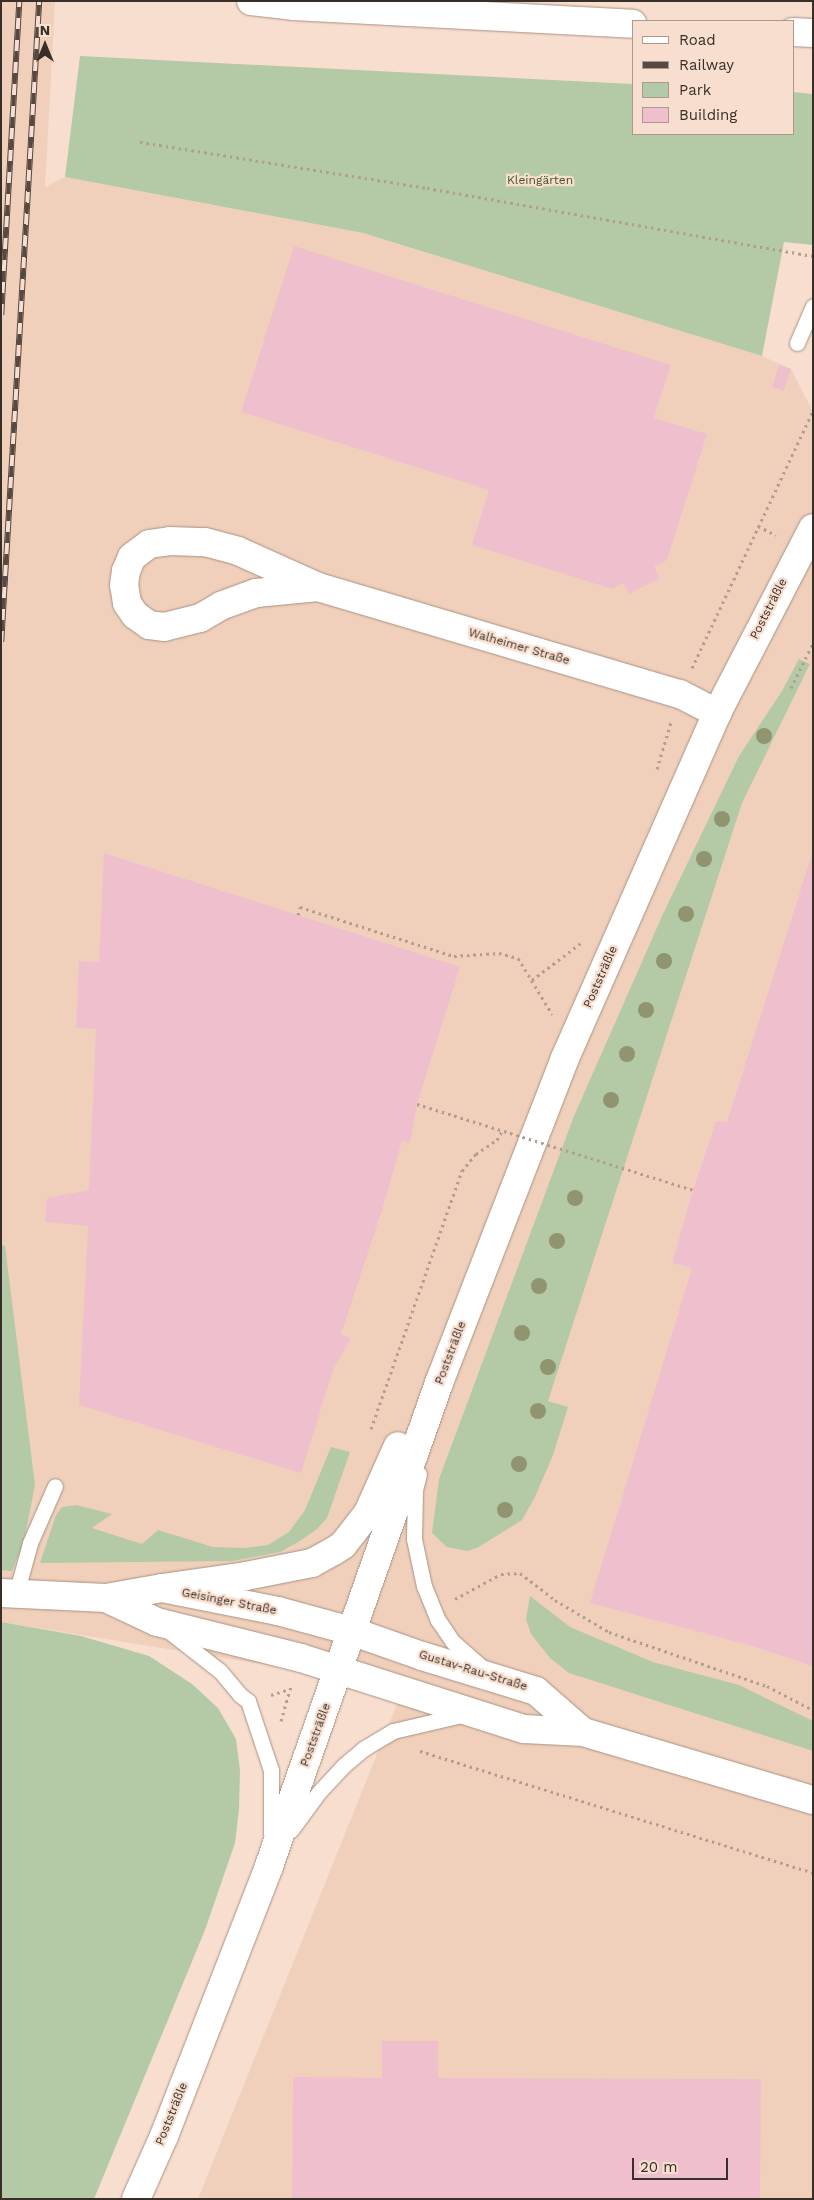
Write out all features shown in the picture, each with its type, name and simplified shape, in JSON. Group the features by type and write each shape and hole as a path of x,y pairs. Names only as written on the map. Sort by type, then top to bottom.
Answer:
{"main road":[{"path":"251,1 303,6 632,24"},
{"path":"794,32 813,33"},
{"name":"Poststräßle","path":"136,2199 164,2136 269,1866 439,1383 565,1058 717,712 813,528"},
{"name":"Walheimer Straße","path":"318,588 256,593 221,606 200,618 165,627 149,625 134,615 127,603 124,585 126,572 132,557 149,544 170,541 205,542 238,551 318,588 680,694 717,712"},
{"path":"162,1588 246,1576 312,1563 343,1545 368,1513 407,1423 430,1379 458,1333"},
{"name":"Geisinger Straße","path":"9,1593 106,1598 162,1588 278,1611 351,1631"},
{"name":"Geisinger Straße","path":"106,1598 157,1622 272,1650 339,1671"},
{"name":"Gustav-Rau-Straße","path":"351,1631 422,1656 536,1691 583,1732"},
{"name":"Gustav-Rau-Straße","path":"339,1671 475,1712 524,1729 583,1732 813,1800"}],"lane":[{"path":"797,343 813,306"},
{"path":"439,1383 415,1490 414,1539 424,1586 434,1611 453,1642 496,1679"},
{"path":"9,1593 55,1486"},
{"path":"157,1622 220,1671 240,1695 248,1701 271,1770 273,1807 269,1866"},
{"path":"269,1866 300,1816 343,1766 392,1731 475,1712"}],"path":[{"path":"140,142 427,188 813,256"},
{"path":"656,770 680,694 813,411"},
{"path":"791,688 813,642"},
{"path":"298,915 300,907 454,956 500,953 518,958 552,1014"},
{"path":"532,980 584,941 580,949"},
{"path":"549,1023 556,1006"},
{"path":"417,1104 693,1190"},
{"path":"368,1438 462,1171 476,1154 497,1140 505,1126"},
{"path":"434,1611 501,1574 520,1573 555,1600 609,1632 767,1686 813,1710"},
{"path":"386,1735 397,1746 429,1753 813,1873"}],"shaded area":[{"path":"2,1 55,1 45,187 65,177 363,233 762,356 791,369 813,412 813,2199 198,2199 404,1687 1,1622"}],"green space":[{"name":"Kleingärten","path":"80,56 632,84 632,135 794,135 794,92 813,94 813,245 784,242 762,356 363,233 65,177"},
{"path":"799,659 810,664 742,803 548,1401 568,1407 553,1455 535,1497 522,1520 477,1548 467,1551 447,1547 432,1533 439,1479 574,1116 663,914 739,756 782,691"},
{"path":"1,1245 5,1246 35,1485 24,1541 12,1571 1,1570"},
{"path":"331,1447 350,1452 327,1518 317,1529 280,1552 233,1561 40,1563 56,1515 62,1507 76,1505 112,1514 92,1528 142,1544 158,1530 213,1547 244,1548 268,1545 289,1532 305,1510"},
{"path":"530,1596 570,1627 653,1662 739,1685 813,1721 813,1751 569,1673 550,1658 531,1634 526,1619"},
{"path":"1,1622 81,1636 149,1656 192,1684 218,1708 236,1739 240,1770 239,1809 235,1843 205,1930 94,2199 1,2199"}],"building":[{"path":"294,246 671,365 654,418 707,434 667,560 654,567 660,578 629,594 623,583 612,589 472,545 489,490 241,412"},
{"path":"779,365 791,369 784,391 772,387"},
{"path":"104,853 460,967 417,1104 410,1143 402,1141 382,1210 341,1334 351,1338 333,1370 301,1473 79,1405 88,1226 45,1222 47,1198 89,1190 96,1029 76,1028 79,961 99,962"},
{"path":"812,854 813,1666 749,1645 590,1603 692,1268 672,1263 693,1190 716,1121 727,1122"},
{"path":"382,2041 438,2041 438,2078 761,2079 760,2199 292,2199 293,2077 382,2078"}],"railway":[{"path":"1,315 19,1"},
{"path":"1,642 39,1"}]}
